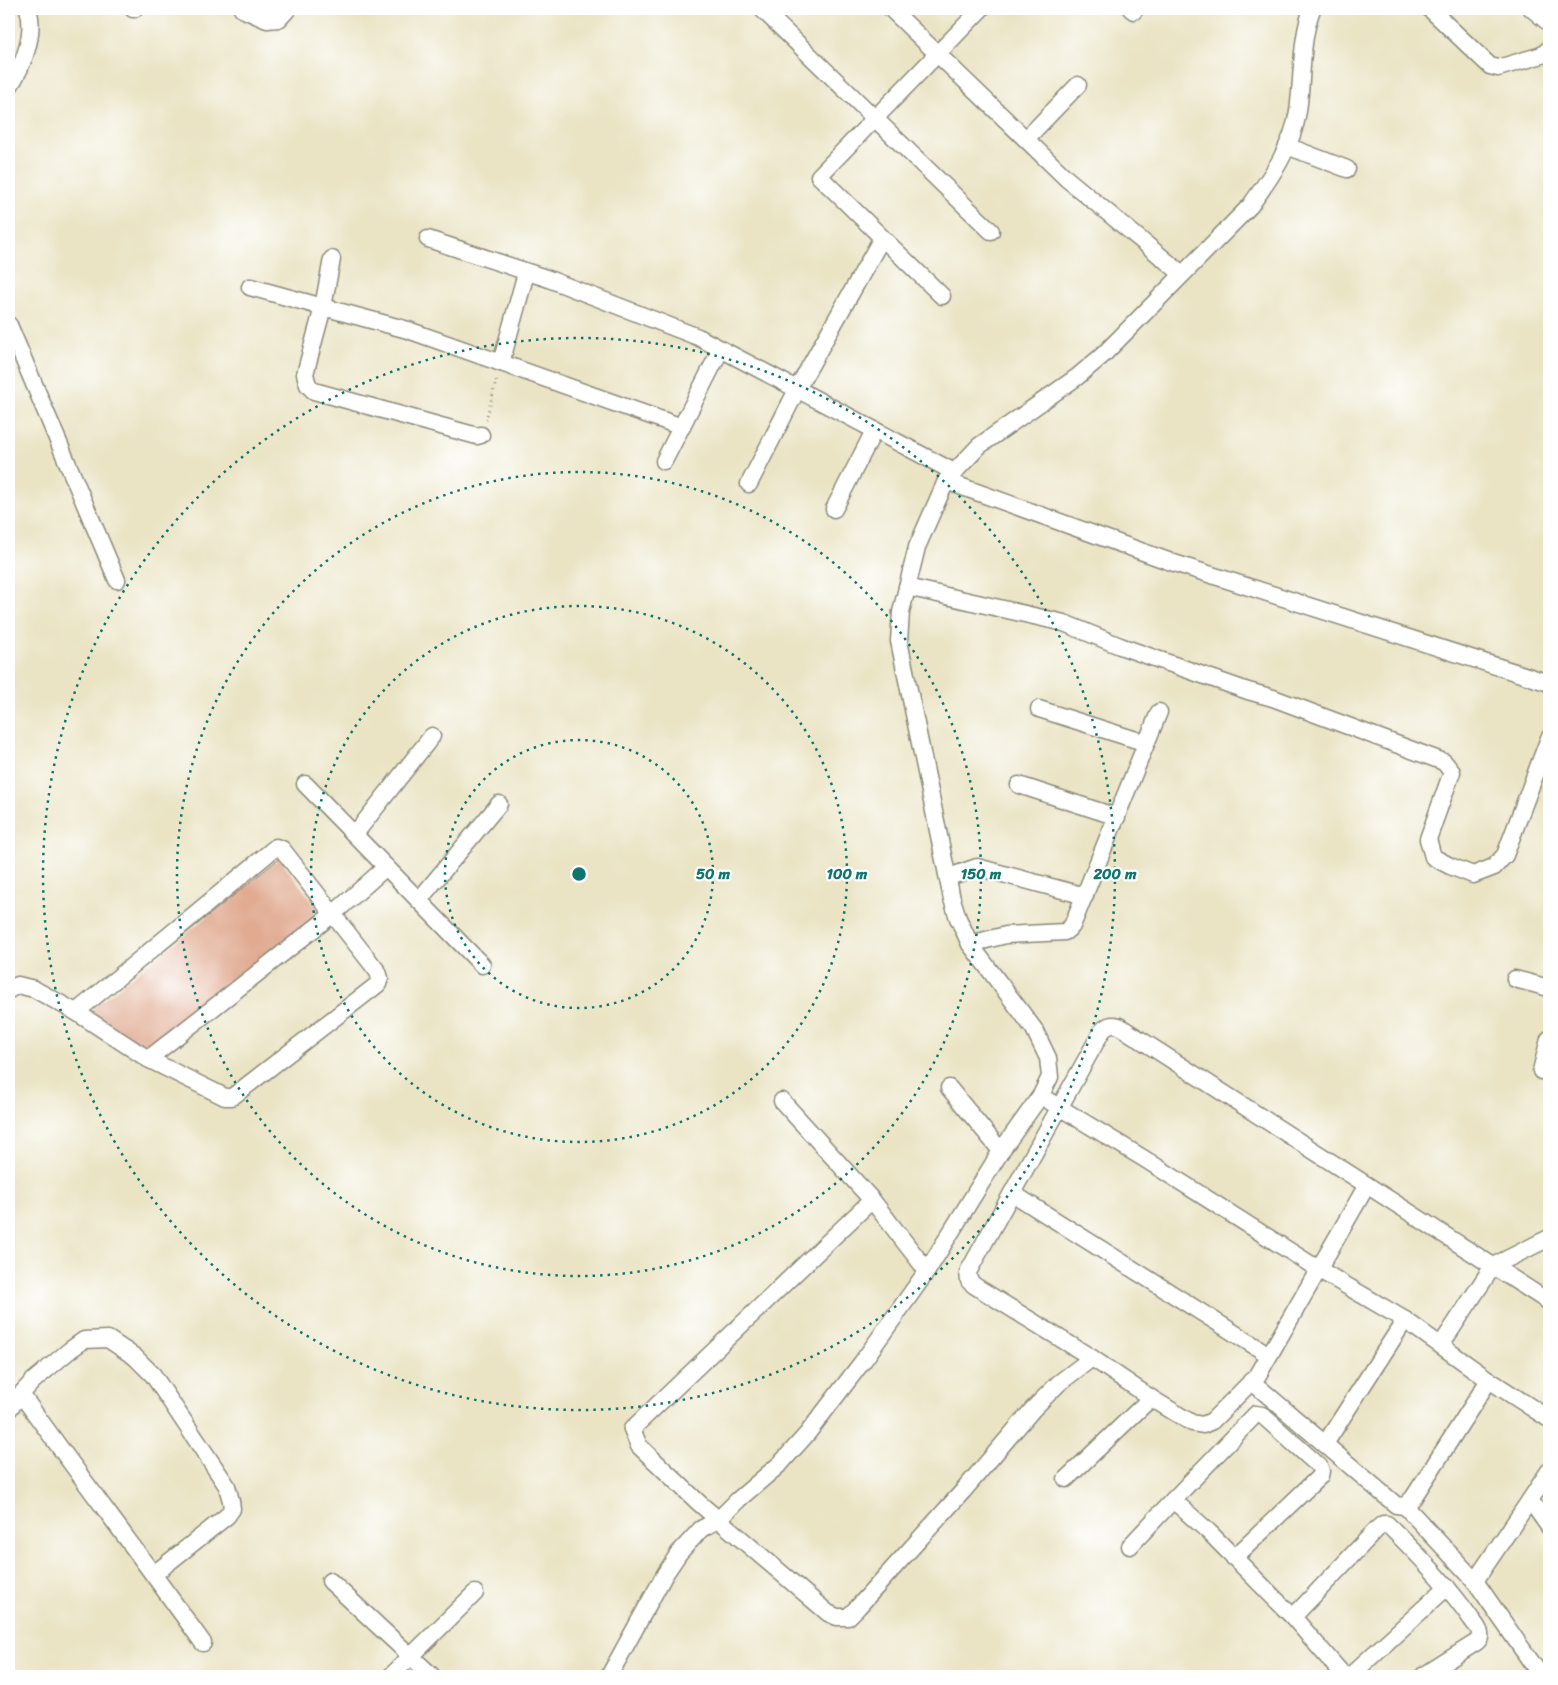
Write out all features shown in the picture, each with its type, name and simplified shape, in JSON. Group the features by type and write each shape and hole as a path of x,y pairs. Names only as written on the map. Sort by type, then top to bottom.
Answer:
{"street":[{"path":"9,87 27,51 31,18 28,9"},
{"path":"242,9 267,20 279,19 288,9"},
{"path":"891,9 1067,179 1182,274"},
{"path":"942,296 819,176 981,9"},
{"path":"609,1676 665,1574 679,1553 701,1529 718,1520 781,1463 807,1434 863,1361 927,1271 1001,1151 1041,1095 1050,1077 1048,1058 1034,1029 970,944 952,899 900,641 901,612 907,587 917,547 950,476 979,446 1091,366 1250,206 1270,178 1287,146 1298,112 1304,42 1312,9"},
{"path":"1430,9 1490,66 1498,68 1542,55 1549,49"},
{"path":"1532,9 1549,24"},
{"path":"764,10 991,231"},
{"path":"1026,140 1078,85"},
{"path":"1287,146 1347,169"},
{"path":"749,484 797,390 882,238"},
{"path":"428,239 526,273 546,278 698,338 874,431 950,476 1172,562 1549,683"},
{"path":"332,259 323,307 305,374 308,384 314,391 477,436 481,435"},
{"path":"501,363 526,273"},
{"path":"250,288 408,330 682,426"},
{"path":"9,325 117,580"},
{"path":"664,461 720,351"},
{"path":"834,509 874,431"},
{"path":"907,587 1064,623 1120,646 1273,698 1444,762 1452,772 1428,839 1433,857 1473,875 1494,867 1505,855 1549,738"},
{"path":"1039,709 1146,743"},
{"path":"970,944 1006,935 1065,932 1072,926 1159,712"},
{"path":"354,834 432,736"},
{"path":"305,784 482,965"},
{"path":"1019,785 1117,817"},
{"path":"419,900 499,804"},
{"path":"9,990 18,985 34,988 76,1012 148,1059 225,1097 232,1097 374,988 380,978 378,972 282,849 276,847 76,1012"},
{"path":"949,877 977,866 1085,896"},
{"path":"148,1059 333,914 386,867"},
{"path":"1515,979 1549,988"},
{"path":"1367,1185 1258,1375 1212,1421 1203,1425 1192,1423 1151,1398 1092,1358 969,1281 968,1272 1058,1107 1102,1031 1107,1026 1113,1024 1119,1026 1494,1266 1549,1302"},
{"path":"1541,1071 1549,1039"},
{"path":"949,1088 1001,1151"},
{"path":"1041,1095 1318,1269 1405,1320 1489,1380 1549,1418"},
{"path":"782,1102 872,1200 927,1271"},
{"path":"1012,1192 1269,1355"},
{"path":"872,1200 632,1429 639,1446 718,1520 828,1612 837,1617 848,1617 1052,1389 1092,1358"},
{"path":"1441,1345 1494,1266 1549,1238"},
{"path":"1325,1444 1405,1320"},
{"path":"9,1409 21,1394 70,1350 84,1340 108,1339 135,1357 153,1375 227,1486 232,1509 227,1516 154,1574"},
{"path":"1405,1506 1413,1498 1489,1380"},
{"path":"1251,1381 1396,1505 1405,1506 1475,1581 1541,1676"},
{"path":"21,1394 86,1486 154,1574 203,1643"},
{"path":"1066,1479 1151,1398"},
{"path":"1130,1546 1256,1414 1262,1415 1319,1466 1321,1470 1320,1476 1234,1558"},
{"path":"1475,1581 1549,1471"},
{"path":"1173,1500 1209,1532 1293,1617 1344,1676"},
{"path":"1530,1500 1549,1527"},
{"path":"1293,1617 1383,1524 1387,1524 1465,1609 1481,1635 1475,1644 1423,1676"},
{"path":"330,1581 432,1676"},
{"path":"1350,1676 1447,1588"},
{"path":"392,1676 475,1592"}],"path":[{"path":"481,435 501,363"}],"building":[{"path":"279,859 321,912 148,1050 89,1011"}]}
